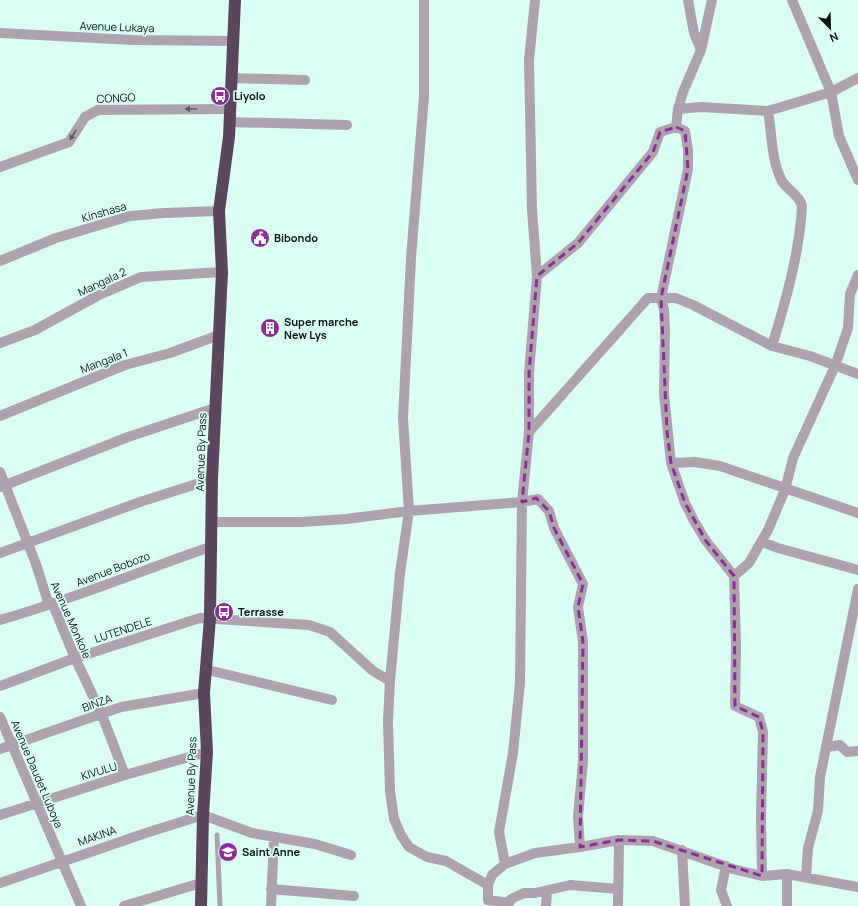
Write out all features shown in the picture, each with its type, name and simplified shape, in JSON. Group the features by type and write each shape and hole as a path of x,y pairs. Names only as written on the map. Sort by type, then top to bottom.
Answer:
{"highway":[{"name":"Avenue By Pass","path":"200,906 207,752 204,693 208,670 212,479 222,272 219,211 230,122 235,0"}],"street":[{"path":"424,0 424,96 411,258 403,418 409,511 400,573 390,681 388,720 390,791 394,819 401,835 409,846 422,855 446,861 488,886"},
{"path":"505,864 499,832 513,753 520,683 522,502 529,432 529,373 537,276 532,210 529,60 535,0"},
{"path":"688,0 694,33 701,50"},
{"path":"676,127 678,109 683,92 701,50 712,0"},
{"path":"792,0 831,92 839,136 858,180"},
{"name":"Avenue Lukaya","path":"0,33 133,40 234,41"},
{"path":"232,78 305,80"},
{"path":"678,109 701,107 768,111 831,92 858,78"},
{"name":"CONGO","path":"0,167 69,142 85,117 98,110 230,109"},
{"path":"768,111 774,159 778,171 784,184 802,202 798,248 789,289 772,346"},
{"path":"230,122 347,125"},
{"path":"537,276 578,243 653,152 660,132 676,127 685,131 688,150 688,169 661,298 664,310 665,330 664,394 671,463 685,503 694,521 706,541 734,576 736,647 735,706 759,717 763,732 761,816 762,876"},
{"name":"Kinshasa","path":"0,261 56,238 130,216 219,211"},
{"name":"Mangala 2","path":"0,343 35,330 97,296 141,277 222,272"},
{"path":"734,576 749,563 768,530 785,490 793,458 836,366 848,328 850,294 858,274"},
{"path":"529,432 648,299 676,298 693,305 772,346 858,374"},
{"name":"Mangala 1","path":"0,416 125,365 170,352 219,335"},
{"path":"2,486 128,437 215,408"},
{"path":"671,463 695,462 720,466 785,490 858,513"},
{"name":"Avenue Monkole","path":"0,472 2,486 28,544 48,602 53,605 75,658 102,714 125,775"},
{"path":"0,553 140,502 212,479"},
{"path":"212,522 302,522 346,519 409,511 522,502 538,499 549,511 554,528 583,584 578,607 583,642 583,761 578,817 580,848"},
{"path":"762,542 778,548 858,570"},
{"name":"Avenue Bobozo","path":"0,620 53,605 136,573 210,547"},
{"path":"806,877 808,848 818,811 820,777 858,589"},
{"name":"LUTENDELE","path":"0,686 75,658 188,621 210,618 309,625 330,632 373,671 390,681"},
{"path":"208,670 332,700"},
{"name":"BINZA","path":"0,749 121,707 154,700 204,693"},
{"name":"Avenue Daudet Luboya","path":"0,717 81,906"},
{"path":"827,747 840,745 847,752 858,751"},
{"name":"KIVULU","path":"0,815 125,775 207,752"},
{"path":"203,815 252,833 315,844 351,856"},
{"name":"MAKINA","path":"0,883 61,861 203,815"},
{"path":"271,906 274,838"},
{"path":"618,906 619,840"},
{"path":"618,889 570,886 547,891 524,893 511,899 509,903 488,900 488,886 492,875 505,864 535,853 580,848 619,840 654,841 726,866 762,876 787,874 858,887"},
{"path":"682,850 685,906"},
{"path":"726,866 721,890 727,906"},
{"path":"787,874 787,906"},
{"path":"124,906 201,884"},
{"path":"271,889 354,896"},
{"path":"546,906 547,891"}],"lane":[{"path":"217,835 220,906"}],"highlighted area":[{"path":"676,127 685,131 688,169 661,298 667,432 671,463 685,503 706,541 734,576 735,706 759,717 763,732 762,876 653,841 619,840 580,847 583,642 578,607 583,584 554,528 549,511 536,498 522,502 529,432 529,373 537,276 578,243 653,152 660,132"}],"place":[{"name":"Liyolo","path":"220,96"},
{"name":"Bibondo","path":"260,238"},
{"name":"Super marche New Lys","path":"270,328"},
{"name":"Terrasse","path":"224,612"},
{"name":"Saint Anne","path":"228,852"}]}
